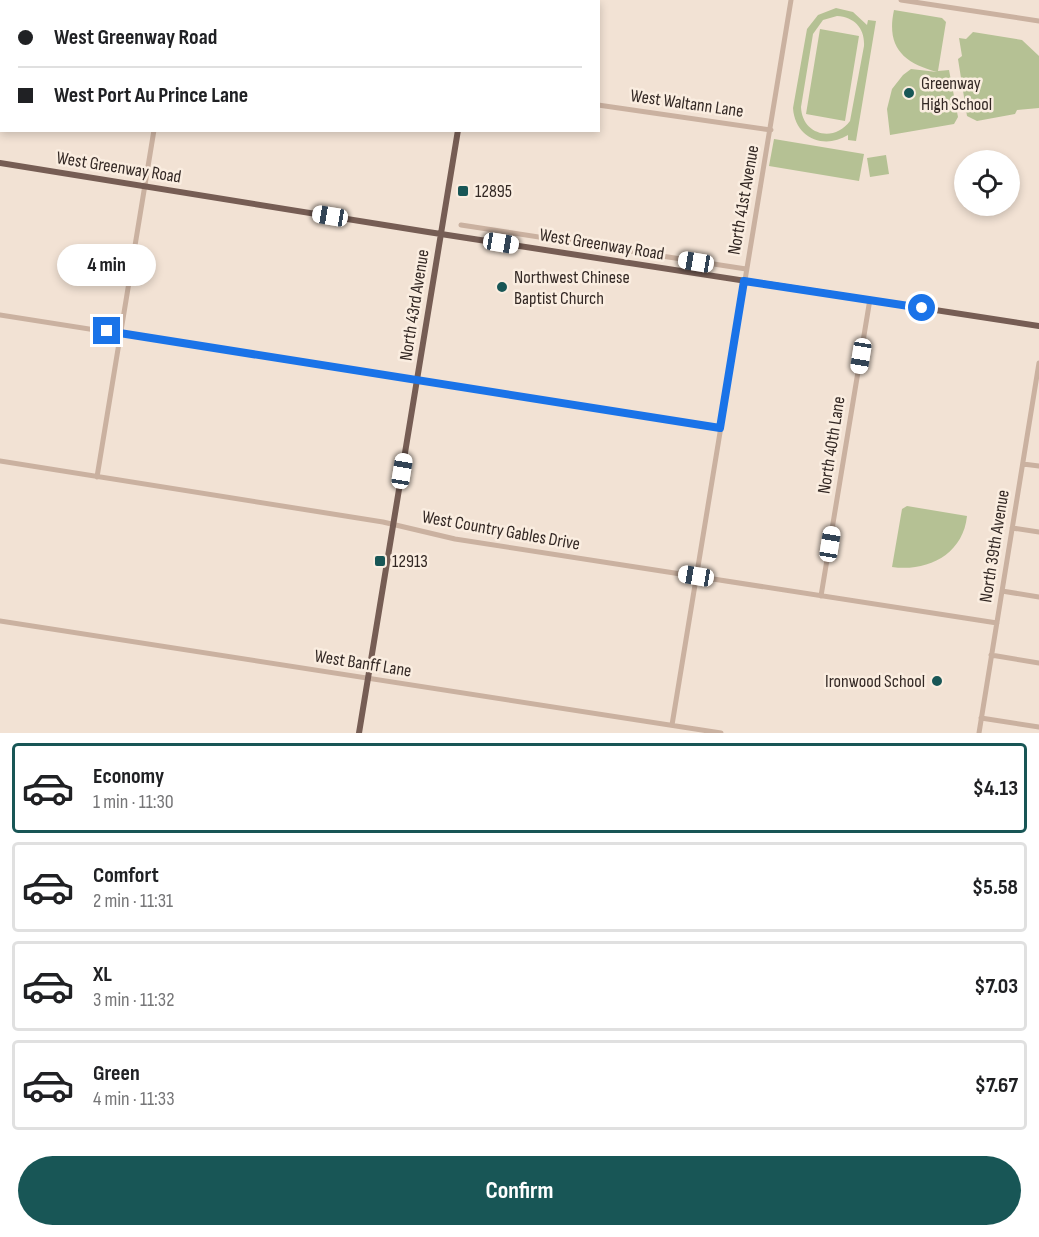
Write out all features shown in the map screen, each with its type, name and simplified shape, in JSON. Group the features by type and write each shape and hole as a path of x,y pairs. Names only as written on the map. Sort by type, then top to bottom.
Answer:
{"main road":[{"name":"North 43rd Avenue","path":"359,733 458,132"},
{"name":"West Greenway Road","path":"0,163 1039,326"}],"street":[{"name":"North 41st Avenue","path":"672,725 791,0"},
{"path":"901,0 1039,21"},
{"name":"West Waltann Lane","path":"600,105 771,130"},
{"path":"97,477 154,132"},
{"name":"West Greenway Road","path":"461,225 746,269"},
{"path":"481,240 483,229"},
{"name":"North 40th Lane","path":"821,596 870,299"},
{"path":"0,315 720,428"},
{"name":"North 39th Avenue","path":"978,733 1023,464 1036,401 1039,363"},
{"name":"West Country Gables Drive","path":"0,461 393,525 454,539 997,623"},
{"path":"1023,464 1039,466"},
{"path":"1012,528 1039,532"},
{"path":"1002,591 1039,597"},
{"name":"West Banff Lane","path":"0,621 721,733"},
{"path":"991,656 1039,663"},
{"path":"981,718 1039,727"}],"green space":[{"path":"836,8 853,12 867,25 868,20 876,21 856,141 848,140 848,135 830,141 812,138 799,127 795,118 793,108 807,29 818,15","holes":["837,16 858,25 864,40 850,121 836,132 820,133 807,124 801,107 813,34 823,20"]},
{"path":"894,10 942,18 946,22 938,71 949,70 958,117 954,124 890,135 887,109 892,89 911,69 937,72 915,64 900,52 893,34"},
{"path":"820,29 859,36 845,121 806,114"},
{"path":"973,32 1022,40 1039,56 1039,108 1017,110 1015,114 977,121 967,116 958,59 962,56 959,38 966,39"},
{"path":"774,139 864,154 859,181 769,166"},
{"path":"886,155 889,174 870,177 867,158"},
{"path":"907,506 967,516 959,541 951,551 941,558 918,567 892,567 902,509"}],"place":[{"name":"Greenway High School","path":"909,93"},
{"name":"12895","path":"463,191"},
{"name":"Northwest Chinese Baptist Church","path":"502,287"},
{"name":"12913","path":"380,561"},
{"name":"Ironwood School","path":"937,681"}],"route":[{"path":"107,331 720,428 744,281 922,308"}]}
